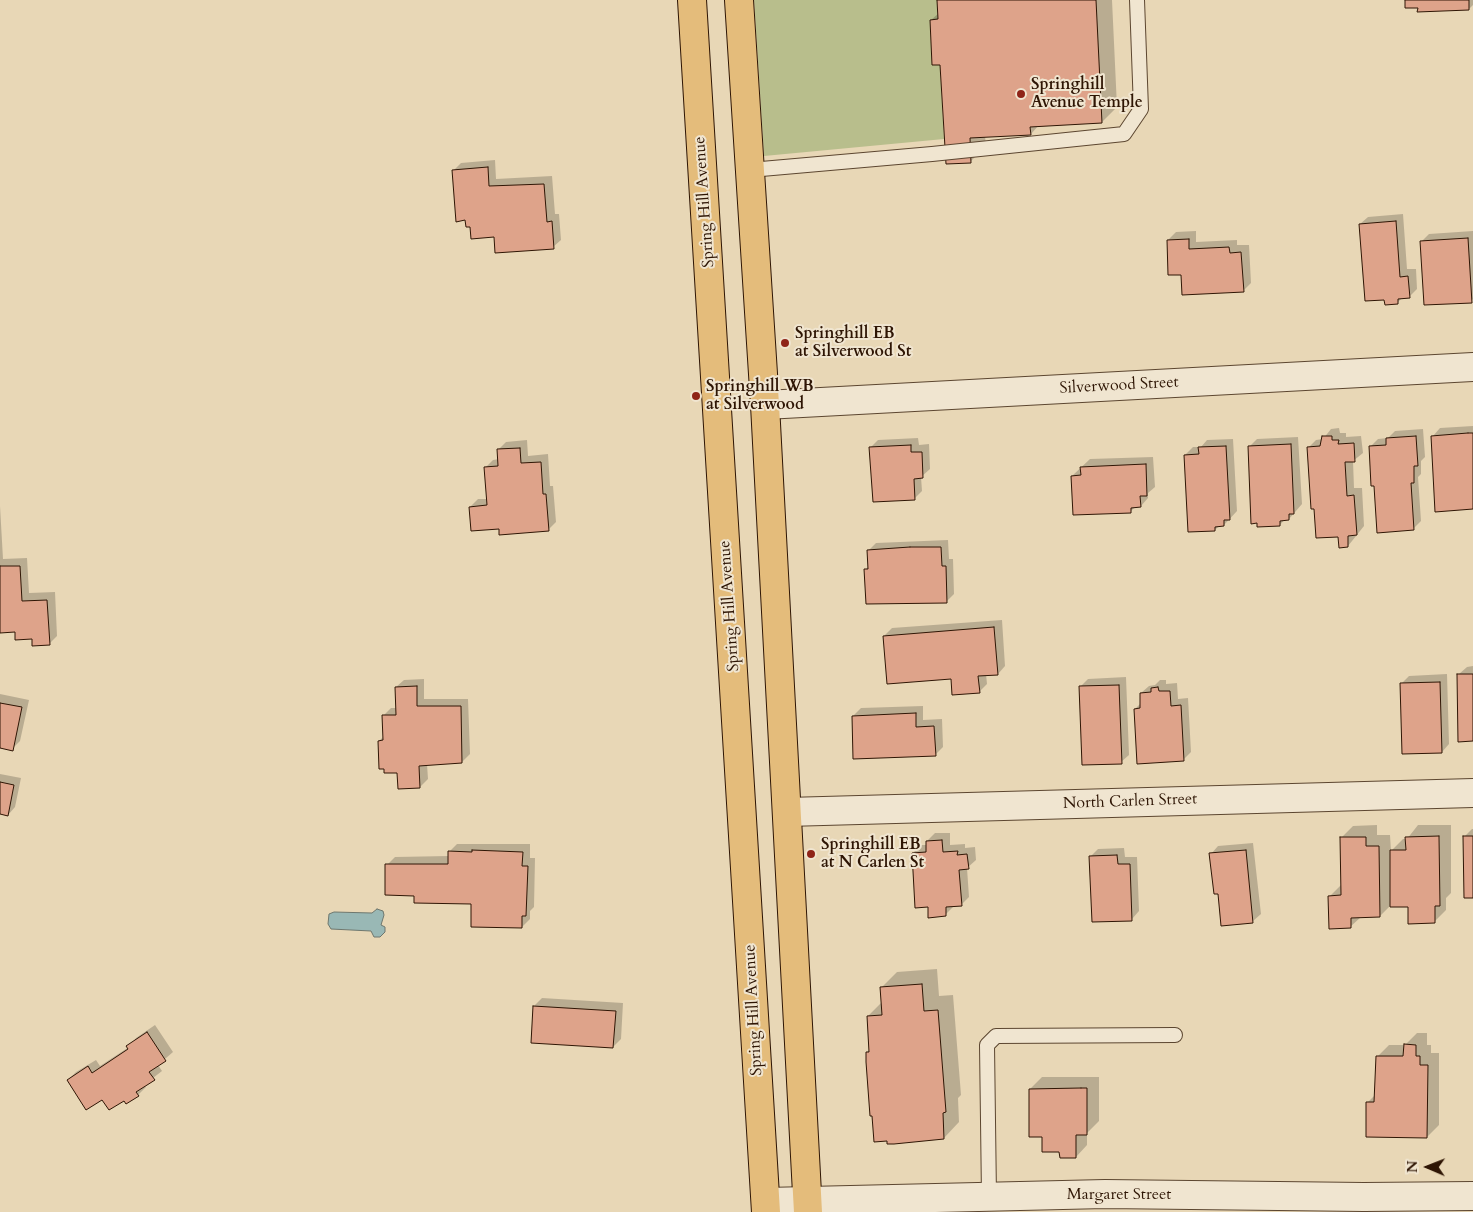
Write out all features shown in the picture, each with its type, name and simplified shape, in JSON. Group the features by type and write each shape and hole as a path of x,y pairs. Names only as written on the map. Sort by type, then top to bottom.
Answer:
{"main road":[{"name":"Spring Hill Avenue","path":"692,0 766,1207"},
{"path":"739,0 765,405 808,1207"}],"street":[{"name":"Silverwood Street","path":"765,405 1473,367"},
{"name":"North Carlen Street","path":"787,812 1473,793"},
{"name":"Margaret Street","path":"766,1207 904,1206 989,1197 1022,1204 1473,1196"}],"lane":[{"path":"750,170 932,154 1124,134 1141,109 1136,0"},
{"path":"989,1197 987,1045 996,1036 1175,1035"}],"green space":[{"path":"754,0 937,0 938,19 930,20 932,65 940,65 944,139 764,156"}],"water":[{"path":"377,909 383,911 384,915 381,925 385,927 385,932 380,937 374,937 371,931 331,929 328,924 329,914 334,912 372,913"}],"building":[{"name":"Springhill Avenue Temple","path":"937,0 1096,0 1102,123 1030,127 1031,135 970,138 971,163 946,164 940,65 932,65 930,20 938,19"},
{"path":"1405,0 1469,0 1469,10 1417,12 1418,8 1405,8"},
{"path":"488,167 489,186 544,184 547,222 552,221 554,249 495,253 494,237 471,239 470,227 466,227 465,220 456,222 452,170"},
{"path":"1396,221 1400,277 1408,276 1410,298 1398,299 1398,304 1385,305 1384,300 1365,301 1359,224"},
{"path":"1468,238 1472,303 1424,305 1420,241"},
{"path":"1189,239 1189,249 1229,247 1230,253 1241,252 1244,292 1182,295 1181,275 1168,275 1167,240"},
{"path":"1473,433 1473,509 1435,512 1431,436"},
{"path":"1322,436 1332,436 1332,440 1339,440 1338,444 1354,443 1355,462 1345,462 1347,496 1354,495 1357,535 1348,536 1348,547 1339,548 1338,537 1316,538 1314,509 1311,509 1307,447 1320,446"},
{"path":"1416,436 1418,466 1414,466 1414,483 1411,483 1414,530 1377,533 1374,486 1371,486 1369,446 1386,445 1386,438"},
{"path":"1291,444 1294,514 1289,514 1289,520 1280,521 1280,526 1257,527 1257,523 1251,524 1248,446"},
{"path":"911,445 911,452 922,452 923,478 914,479 915,500 873,502 869,447"},
{"path":"1226,446 1230,520 1224,520 1224,526 1215,527 1215,531 1188,532 1184,455 1199,454 1198,447"},
{"path":"520,448 521,463 541,462 543,494 546,494 549,531 499,535 499,529 471,531 469,507 487,505 484,467 498,466 497,449"},
{"path":"1146,464 1147,496 1140,496 1141,507 1131,508 1131,513 1073,515 1071,476 1081,475 1080,467"},
{"path":"941,547 942,566 946,566 947,603 866,604 864,569 868,569 867,550"},
{"path":"0,566 20,566 22,601 47,600 50,645 32,646 32,639 15,640 15,632 0,633"},
{"path":"994,627 998,675 978,676 980,693 952,695 951,679 887,684 883,636"},
{"path":"1457,674 1473,674 1473,741 1458,742"},
{"path":"1440,682 1442,753 1402,754 1400,683"},
{"path":"1119,685 1122,764 1082,765 1079,686"},
{"path":"417,686 417,706 461,706 462,763 419,766 420,788 398,789 397,773 384,773 384,769 379,769 378,741 383,740 382,715 396,715 395,687"},
{"path":"1158,687 1159,691 1170,691 1171,706 1181,705 1184,761 1137,764 1134,709 1140,708 1140,693 1151,692 1151,688"},
{"path":"0,703 22,707 13,751 0,748"},
{"path":"916,713 916,727 934,726 936,756 853,759 852,716"},
{"path":"0,782 14,785 8,816 0,814"},
{"path":"1439,836 1440,906 1435,906 1435,923 1408,924 1408,907 1390,907 1390,850 1406,850 1405,837"},
{"path":"1463,836 1473,836 1473,898 1464,898"},
{"path":"1340,837 1366,837 1366,846 1379,846 1380,917 1351,918 1351,928 1329,929 1328,896 1341,895"},
{"path":"942,840 943,852 958,851 957,855 967,854 969,869 959,870 962,906 946,907 946,916 928,918 928,907 915,908 912,853 926,852 926,841"},
{"path":"472,850 523,852 522,866 528,866 526,916 522,916 522,928 471,927 471,904 414,903 414,896 385,895 385,864 448,864 448,851 472,852"},
{"path":"1246,850 1253,923 1221,926 1218,894 1214,894 1209,853"},
{"path":"1117,855 1118,864 1130,864 1132,921 1092,922 1089,856"},
{"path":"922,984 924,1011 938,1010 946,1112 943,1113 944,1139 894,1144 887,1144 887,1141 874,1142 866,1062 866,1052 869,1052 867,1016 882,1015 880,987"},
{"path":"533,1006 616,1011 613,1048 531,1043"},
{"path":"147,1032 166,1061 149,1072 155,1080 136,1092 139,1096 126,1104 124,1101 109,1110 102,1100 86,1110 67,1080 88,1066 92,1073 128,1049 126,1046"},
{"path":"1404,1044 1416,1045 1416,1056 1420,1056 1420,1065 1428,1065 1427,1138 1366,1137 1366,1102 1374,1102 1376,1056 1403,1056"},
{"path":"1087,1088 1087,1135 1076,1135 1076,1158 1060,1158 1059,1152 1042,1152 1042,1137 1029,1137 1029,1089"}],"place":[{"name":"Springhill Avenue Temple","path":"1021,94"},
{"name":"Springhill EB at Silverwood St","path":"785,343"},
{"name":"Springhill WB at Silverwood","path":"696,396"},
{"name":"Springhill EB at N Carlen St","path":"811,854"}]}
